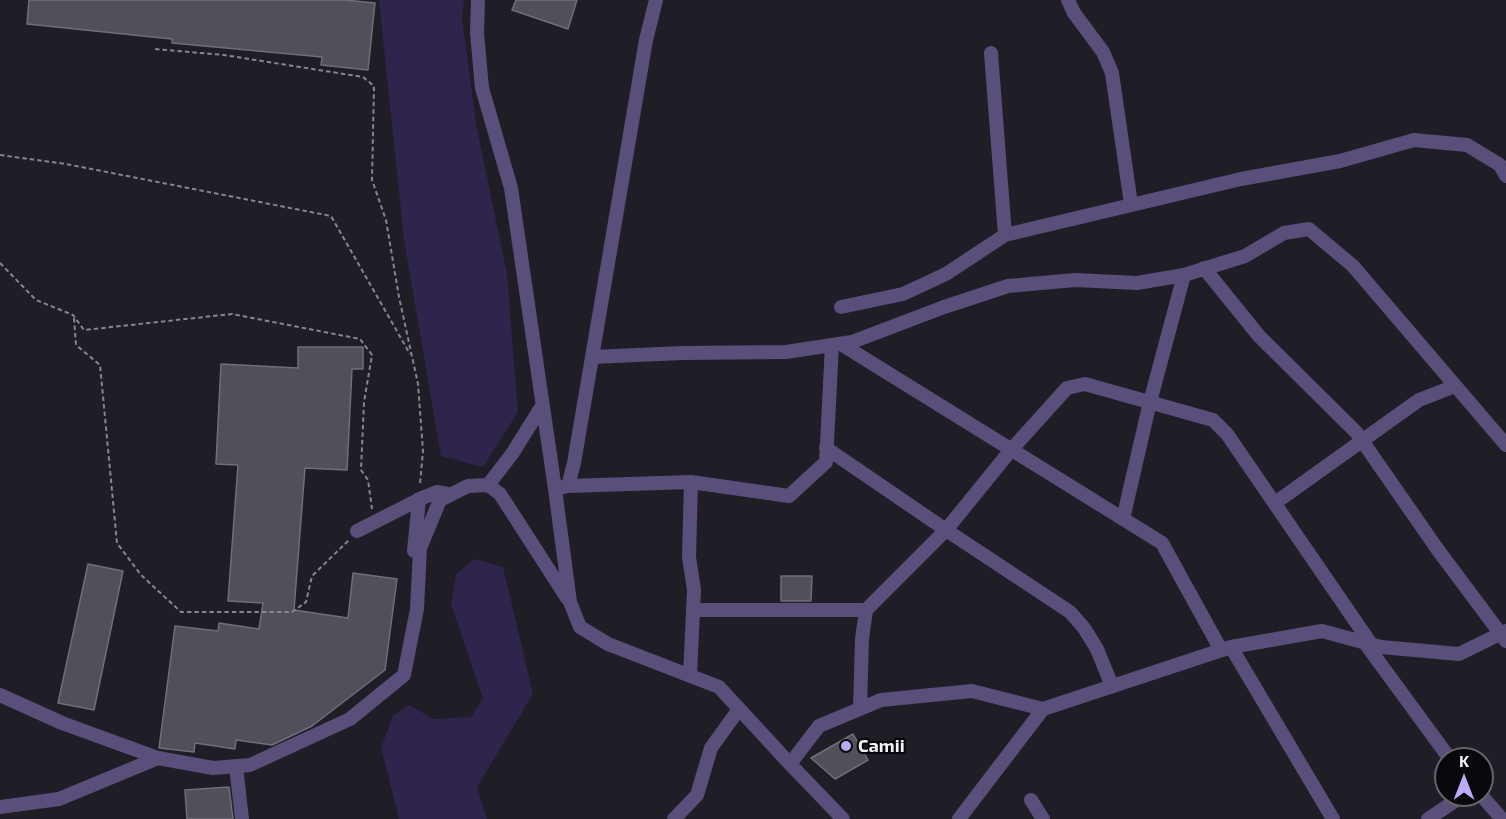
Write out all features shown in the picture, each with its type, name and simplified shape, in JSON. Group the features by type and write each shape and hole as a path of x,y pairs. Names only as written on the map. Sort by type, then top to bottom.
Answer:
{"street":[{"path":"478,0 477,33 482,88 511,188 542,406 562,487 570,602"},
{"path":"562,487 574,463 646,40 656,0"},
{"path":"1068,0 1074,13 1103,52 1112,73 1137,202"},
{"path":"991,52 1005,235"},
{"path":"841,307 903,294 946,274 1005,235 1241,179 1340,161 1414,140 1467,145 1500,165 1506,176"},
{"path":"592,357 786,352 836,345 852,342 944,307 1008,286 1075,280 1137,283 1184,275 1245,256 1284,233 1309,229 1353,266 1506,445"},
{"path":"790,764 819,726 881,700 972,691 1043,709 1226,648 1322,631 1368,643 1459,654 1504,636 1438,550 1356,432 1259,336 1204,268"},
{"path":"1123,519 1150,402 1184,275"},
{"path":"562,487 691,482 789,496 826,462 836,345"},
{"path":"836,345 1162,543 1333,819"},
{"path":"860,708 862,639 866,610 946,530 1011,450 1067,388 1085,384 1213,420 1227,434 1368,643 1442,747"},
{"path":"1275,504 1419,400 1455,386"},
{"path":"488,485 512,454 542,406"},
{"path":"826,448 1070,612 1084,628 1097,649 1112,686"},
{"path":"690,676 694,590 689,557 691,482"},
{"path":"0,695 62,723 158,758 213,768 250,765 350,719 404,675 417,609 420,548 440,500 468,486 488,485 500,494 570,602 580,627 608,644 719,687 843,819"},
{"path":"357,531 419,499 437,492 450,494"},
{"path":"417,609 411,574 419,499"},
{"path":"693,610 866,610"},
{"path":"675,819 698,795 711,748 739,709"},
{"path":"959,819 1043,709"},
{"path":"0,807 59,799 158,758"},
{"path":"236,766 242,819"},
{"path":"1031,800 1043,819"},
{"path":"1428,819 1446,807"},
{"path":"1492,807 1502,819"}],"path":[{"path":"155,49 224,55 363,77 374,86 372,180 386,220 418,384 423,451 419,499"},
{"path":"0,155 66,164 331,216 412,356"},
{"path":"0,262 36,300 73,315 84,330 232,314 360,339 372,355 364,402 361,470 368,480 373,523"},
{"path":"73,315 76,345 100,365 117,543 141,575 182,612 292,612 306,602 312,576 357,531"}],"shaded area":[{"path":"379,0 464,0 462,17 476,124 507,274 518,412 483,467 441,456 404,240"},
{"path":"474,559 503,567 533,694 477,787 487,819 399,819 381,748 393,715 410,705 433,719 471,717 483,698 451,605 456,574"}],"building":[{"path":"29,0 345,0 375,3 368,70 321,65 322,57 172,43 172,39 27,24"},
{"path":"516,0 577,0 568,29 512,10"},
{"path":"298,347 363,347 363,369 352,369 347,470 305,468 294,610 348,618 353,573 397,579 385,670 312,726 272,745 236,740 235,749 195,743 194,752 159,748 175,626 218,631 219,623 259,629 263,603 228,601 238,465 216,464 221,364 298,368"},
{"path":"88,564 123,571 94,710 58,703"},
{"path":"781,576 812,576 811,601 781,601"},
{"name":"Camii","path":"853,734 868,760 835,779 811,758"},
{"path":"229,787 233,819 187,819 185,790"}],"place":[{"name":"Camii","path":"846,746"}]}
